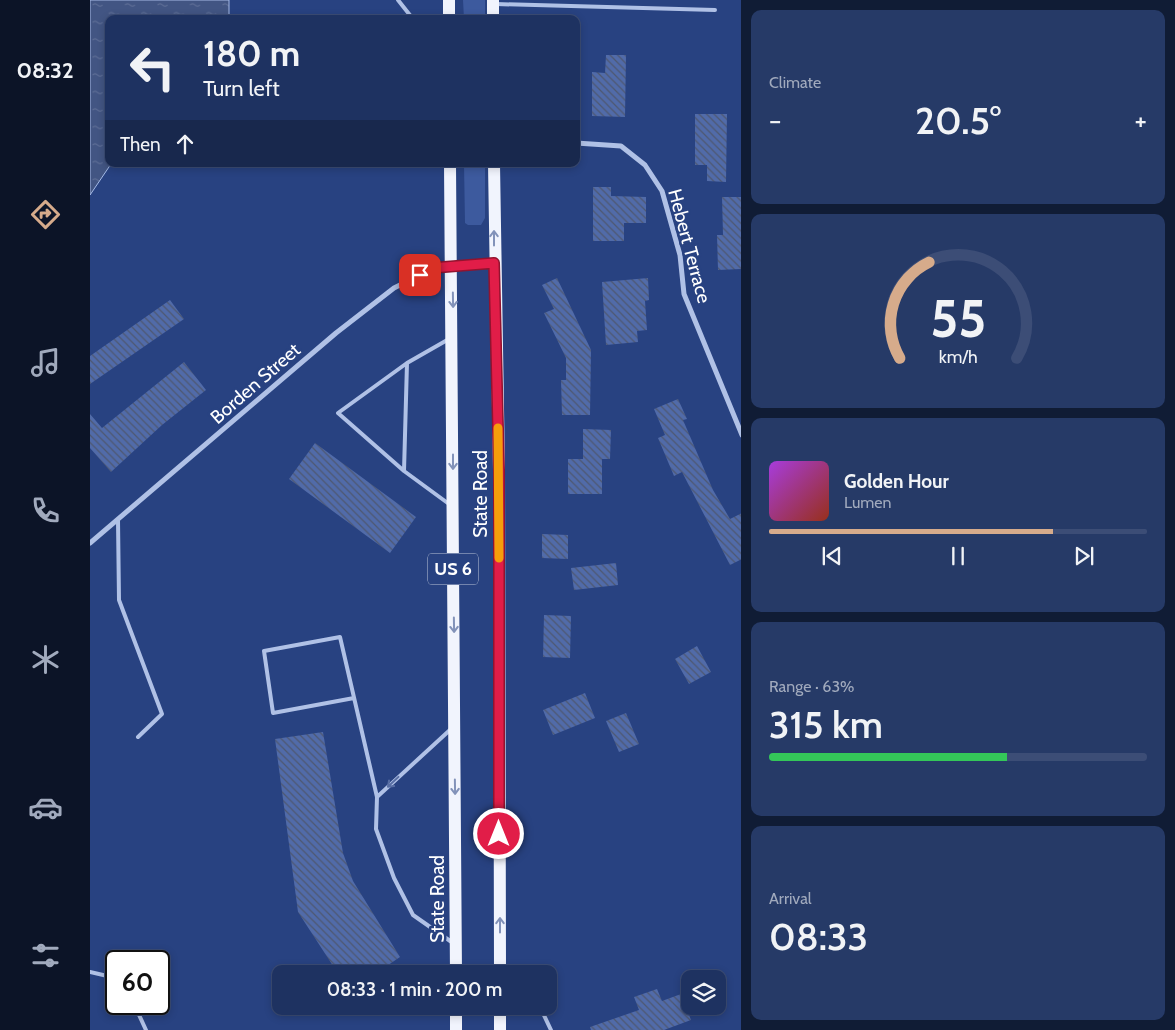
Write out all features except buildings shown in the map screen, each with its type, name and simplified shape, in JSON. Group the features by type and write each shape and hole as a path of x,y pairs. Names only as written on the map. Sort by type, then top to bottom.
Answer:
{"main road":[{"path":"449,0 449,15"},
{"path":"493,2 493,15"},
{"name":"State Road","path":"450,167 453,337 456,965"},
{"name":"State Road","path":"494,167 494,263 499,470 500,965"},
{"path":"456,1015 456,1030"},
{"path":"500,1015 500,1030"}],"street":[{"name":"Hebert Terrace","path":"580,143 622,146 645,165 662,191 680,255 684,294 741,435"},
{"name":"Borden Street","path":"90,543 336,333 394,288 432,268 494,263"}],"lane":[{"path":"398,0 410,15"},
{"path":"493,2 715,10"},
{"path":"453,337 407,363 338,413 404,471 453,508"},
{"path":"404,471 407,363"},
{"path":"118,520 119,600 162,714 138,736"},
{"path":"354,698 273,713 264,651 340,637 377,797 376,829 394,878 413,914 447,940 456,944"},
{"path":"377,797 455,725"},
{"path":"90,972 105,975"},
{"path":"139,1015 146,1030"},
{"path":"544,1015 551,1030"}],"shaded area":[{"path":"463,0 485,0 485,15 464,15"},
{"path":"464,167 485,167 485,218 481,225 468,225 465,223"}],"water":[{"path":"90,0 229,0 229,15 105,15 105,167 109,167 90,195"}],"slow traffic":[{"path":"498,428 499,558"}],"route":[{"path":"420,275 432,268 494,263 499,470 499,834"}]}
